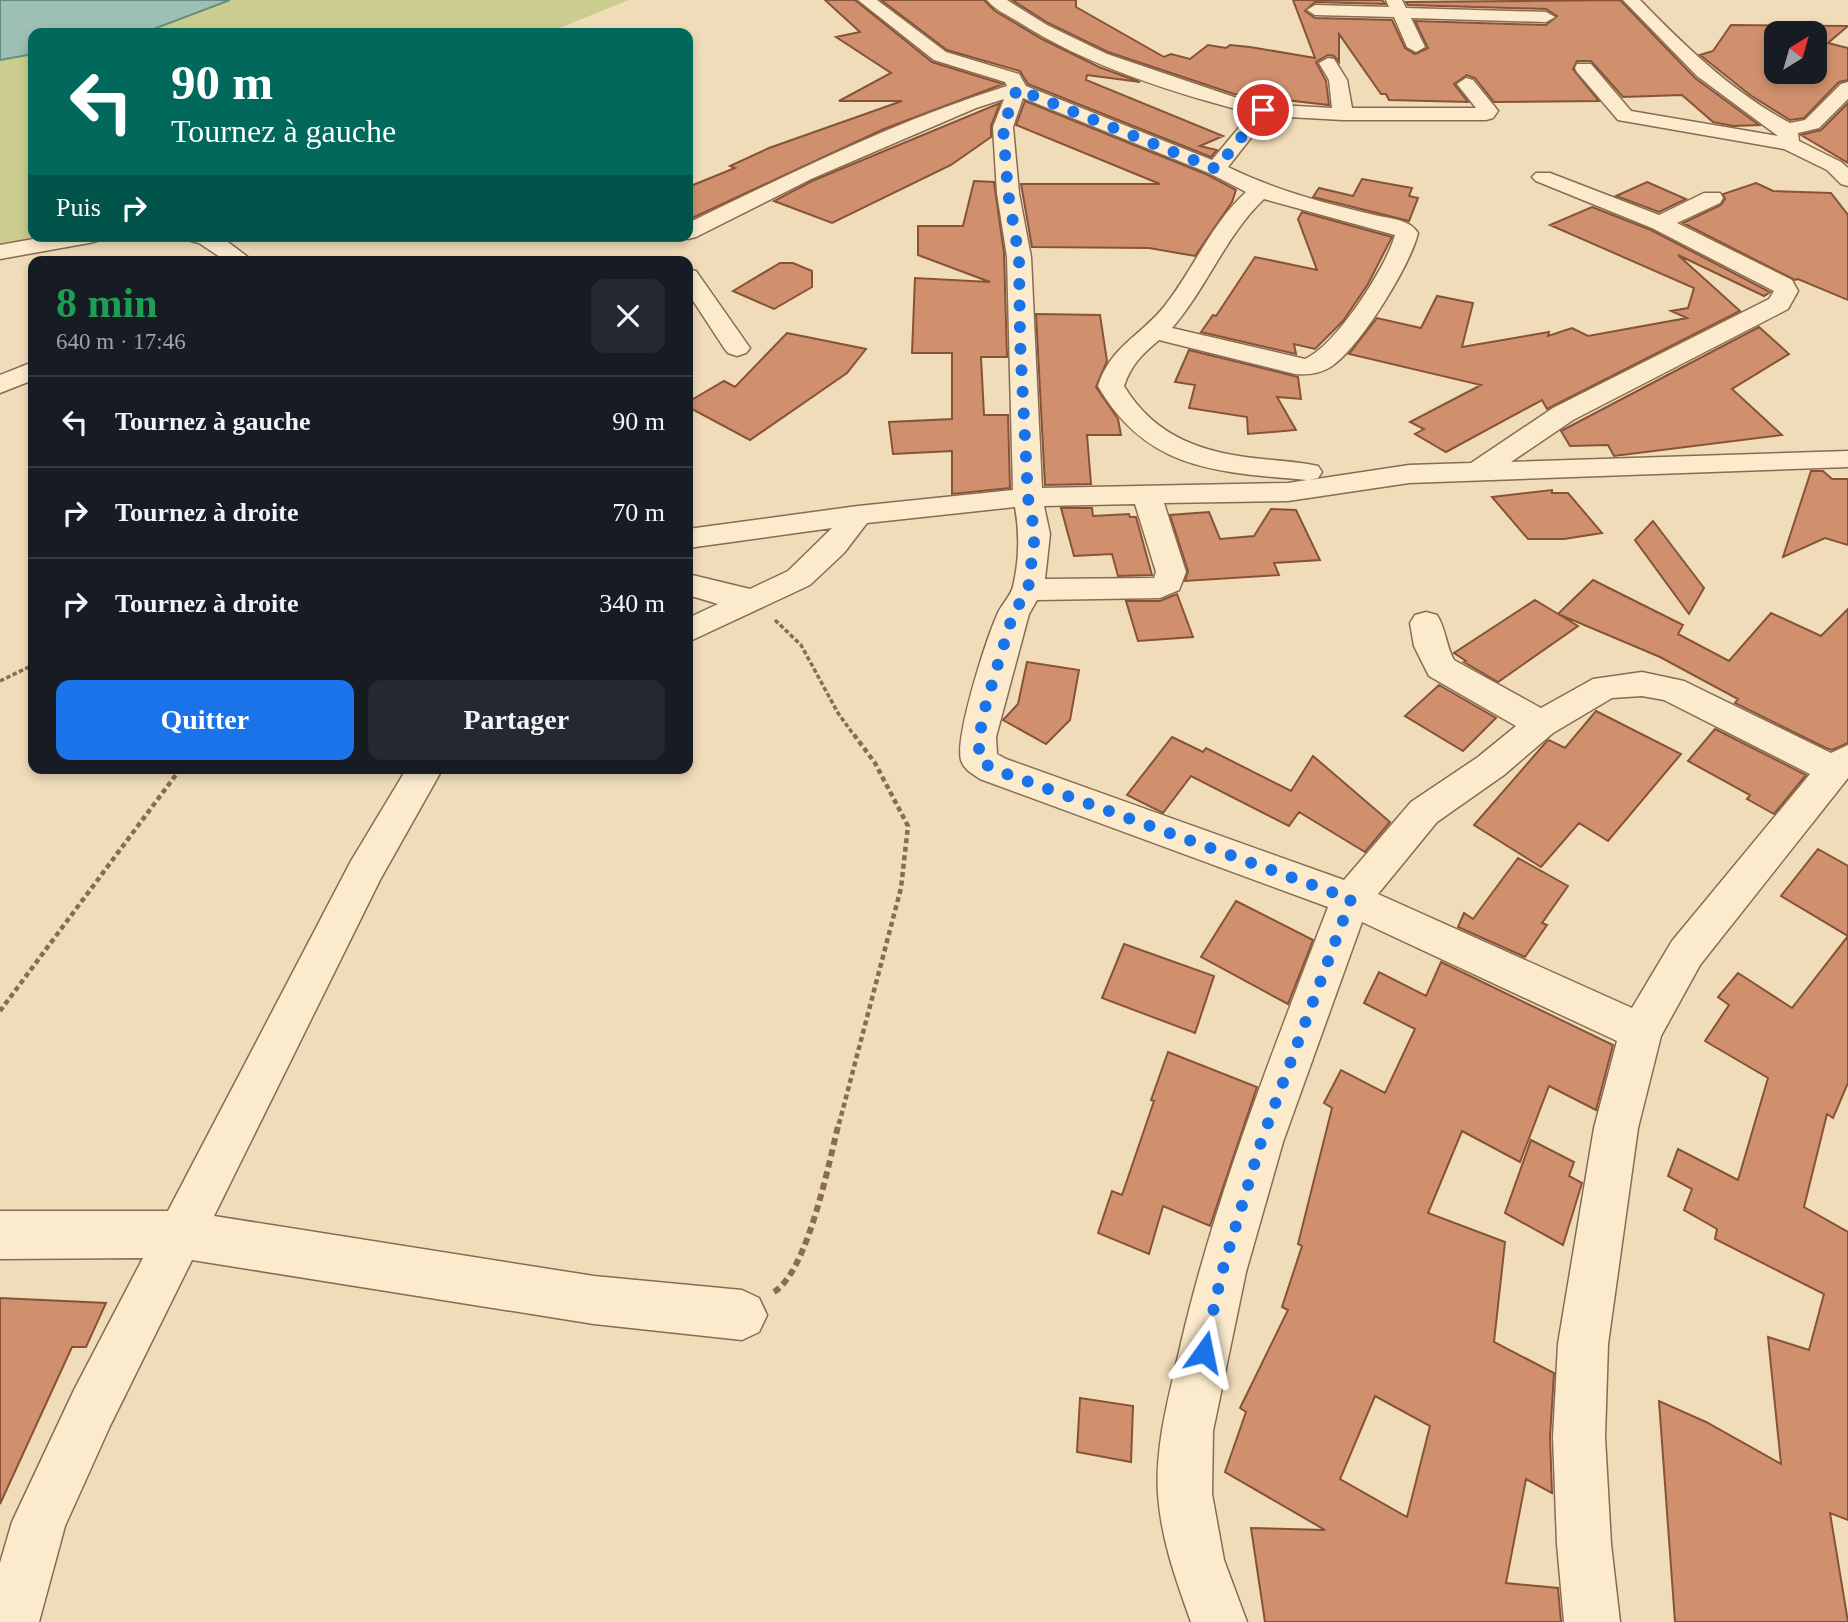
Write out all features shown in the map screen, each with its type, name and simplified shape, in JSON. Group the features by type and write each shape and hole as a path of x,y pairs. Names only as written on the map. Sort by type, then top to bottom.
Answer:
{"street":[{"path":"866,0 940,56 1016,81 1017,89 1003,127 1009,205 1019,257 1028,498 1035,534 1028,590 1013,614 986,704 979,737 979,760 993,769 1351,899 1641,1032"},
{"path":"995,0 1041,29 1101,58 1227,101 1263,110 1343,114 1486,114 1488,111 1466,84"},
{"path":"1631,0 1711,81 1788,137 1834,166 1848,180"},
{"path":"1315,10 1398,6 1546,17"},
{"path":"1398,6 1416,47"},
{"path":"1328,63 1338,80 1343,114"},
{"path":"1584,68 1625,116 1788,137 1812,124 1848,88"},
{"path":"693,230 804,175 969,104 1017,89 1216,169 1260,191 1317,209 1397,227 1407,233 1380,290 1363,316 1324,360 1309,367 1235,352 1154,331"},
{"path":"1216,169 1263,110"},
{"path":"1479,471 1563,414 1779,304 1786,291 1784,285 1776,279 1660,223 1543,177"},
{"path":"1260,191 1239,209 1209,252 1201,272 1172,314 1130,349 1115,367 1111,386 1128,413 1153,435 1187,454 1238,465 1372,478"},
{"path":"1660,223 1712,198"},
{"path":"0,252 56,242"},
{"path":"213,242 234,256"},
{"path":"693,283 737,348"},
{"path":"0,384 28,372"},
{"path":"693,537 858,515 1028,498 1288,492 1372,478 1479,471 1848,459"},
{"path":"1028,590 1160,588 1168,583 1171,572 1147,495"},
{"path":"693,629 799,578 833,547 858,515"},
{"path":"693,586 754,600"},
{"path":"1426,623 1430,646 1441,668 1541,724"},
{"path":"1219,1622 1196,1560 1185,1494 1187,1431 1222,1272 1261,1142 1351,899 1424,811 1492,766 1541,724 1605,687 1642,684 1672,690 1841,764 1686,953 1641,1032 1616,1128 1583,1344 1578,1437 1592,1622"},
{"path":"11,1622 39,1522 179,1234 365,872 422,774"},
{"path":"0,1235 179,1234 594,1300 742,1315"}],"path":[{"path":"742,1315 784,1286 809,1236 901,888 908,826 875,763 838,713 801,645 754,600"},
{"path":"0,681 28,667"},
{"path":"0,1011 177,774"}],"green space":[{"path":"230,0 629,0 559,28 156,28"},
{"path":"28,55 28,242 42,242 0,260 0,60"}],"water":[{"path":"0,0 230,0 156,28 28,28 28,55 0,60"}],"building":[{"path":"825,0 855,0 932,62 1003,84 884,129 693,218 693,185 735,168 730,166 769,148 902,101 839,101 891,73 836,37 860,32"},
{"path":"881,0 984,0 995,11 1042,39 1099,67 1140,82 1087,75 1086,80 1223,136 1200,146 1217,150 1211,157 1028,84 1020,71 947,50"},
{"path":"1012,0 1076,0 1076,7 1164,57 1171,54 1190,59 1208,45 1226,48 1230,45 1250,47 1315,58 1293,0 1382,0 1385,4 1315,2 1305,11 1315,18 1392,20 1405,48 1415,54 1428,48 1415,21 1546,25 1557,16 1546,9 1408,5 1406,2 1620,0 1695,78 1759,125 1733,126 1713,122 1682,95 1623,97 1591,61 1577,61 1573,69 1599,101 1494,102 1475,78 1467,75 1454,84 1468,102 1389,100 1386,94 1381,94 1339,34 1339,62 1334,56 1328,55 1316,62 1326,81 1329,105 1234,94 1108,52 1048,23"},
{"path":"1731,25 1764,25 1764,84 1827,84 1827,26 1848,26 1828,43 1848,48 1848,80 1839,82 1804,118 1790,120 1750,95 1700,55 1713,51"},
{"path":"1025,101 1208,175 1236,190 1232,202 1195,256 1149,248 1032,247 1021,184 1160,184 1016,125"},
{"path":"1000,103 991,126 991,137 951,165 832,223 774,201 812,181"},
{"path":"1848,103 1848,163 1801,135 1821,130"},
{"path":"1362,179 1412,188 1409,196 1418,198 1409,221 1313,197 1319,188 1353,196"},
{"path":"974,181 994,182 1004,253 1007,357 981,357 984,415 1008,415 1010,488 952,494 952,451 893,454 889,422 952,419 952,353 912,353 915,278 990,282 918,255 918,226 963,226"},
{"path":"1647,182 1686,199 1659,212 1616,196"},
{"path":"1756,183 1773,191 1831,193 1848,215 1848,300 1795,280 1683,223 1721,205 1725,199 1723,194"},
{"path":"1592,207 1651,230 1770,292 1764,296 1678,255 1740,311 1547,409 1542,400 1446,452 1415,434 1424,429 1410,422 1481,385 1349,354 1377,318 1421,328 1437,296 1473,303 1462,347 1549,332 1548,336 1572,328 1588,336 1687,318 1671,311 1688,308 1694,288 1550,225"},
{"path":"1302,212 1392,237 1368,284 1343,321 1315,349 1294,344 1296,354 1201,332 1213,315 1216,316 1255,257 1317,270 1298,219"},
{"path":"780,263 793,263 812,271 812,287 774,309 733,291"},
{"path":"1036,314 1100,315 1107,361 1096,387 1118,419 1121,435 1087,435 1091,484 1045,485"},
{"path":"1759,327 1789,354 1732,389 1782,435 1614,456 1608,445 1570,446 1561,431"},
{"path":"787,333 866,349 847,373 750,440 693,410 693,399 724,381 735,387"},
{"path":"1189,350 1298,377 1301,399 1277,397 1296,430 1248,434 1247,417 1189,408 1195,385 1175,382"},
{"path":"1811,471 1823,471 1832,479 1848,479 1848,545 1825,538 1783,557"},
{"path":"1552,490 1552,493 1568,493 1602,533 1564,539 1528,539 1492,497"},
{"path":"1061,508 1092,508 1093,516 1129,514 1130,517 1136,517 1152,575 1118,576 1112,554 1074,556"},
{"path":"1271,509 1296,510 1320,560 1274,563 1279,575 1185,581 1188,571 1170,515 1209,512 1220,539 1254,536"},
{"path":"1653,521 1704,588 1689,614 1635,540"},
{"path":"1593,580 1683,625 1678,634 1729,661 1771,613 1821,636 1848,609 1848,743 1832,750 1826,748 1735,703 1738,699 1660,657 1558,614"},
{"path":"1177,594 1193,637 1138,641 1126,601 1160,601"},
{"path":"1535,600 1578,626 1498,682 1454,653"},
{"path":"1027,662 1079,670 1070,720 1046,744 1003,720 1018,704"},
{"path":"1439,685 1496,718 1463,751 1405,716"},
{"path":"1596,711 1681,754 1608,841 1579,823 1541,867 1474,825 1547,741 1565,748"},
{"path":"1715,729 1806,775 1774,814 1747,799 1750,795 1688,761"},
{"path":"1172,737 1203,752 1206,748 1291,791 1313,756 1390,822 1365,852 1299,812 1289,826 1191,776 1163,813 1127,795"},
{"path":"1818,849 1848,866 1848,936 1781,896"},
{"path":"1518,858 1568,886 1542,923 1547,925 1525,957 1458,927 1464,913 1473,919"},
{"path":"1236,901 1313,940 1288,1004 1201,957"},
{"path":"1848,936 1848,1083 1833,1118 1827,1114 1804,1207 1848,1232 1848,1520 1830,1513 1848,1622 1675,1622 1659,1401 1706,1422 1781,1464 1768,1337 1809,1350 1824,1294 1715,1239 1717,1229 1684,1210 1692,1189 1668,1176 1678,1149 1738,1180 1768,1078 1705,1041 1729,1005 1718,997 1738,973 1792,1008"},
{"path":"1124,944 1214,976 1195,1033 1102,998"},
{"path":"1441,962 1613,1045 1596,1110 1549,1086 1520,1162 1462,1131 1428,1213 1505,1242 1494,1342 1554,1373 1550,1437 1552,1493 1526,1479 1506,1583 1558,1588 1561,1622 1265,1622 1251,1528 1325,1530 1225,1472 1246,1412 1240,1408 1288,1310 1282,1307 1302,1246 1298,1244 1332,1108 1324,1103 1341,1070 1385,1093 1415,1029 1364,1003 1379,972 1426,996","holes":["1375,1396 1430,1426 1407,1517 1340,1479"]},
{"path":"1168,1052 1257,1087 1210,1226 1163,1206 1149,1254 1098,1233 1112,1191 1122,1195"},
{"path":"1531,1140 1574,1162 1569,1176 1582,1183 1563,1245 1505,1213"},
{"path":"0,1298 106,1303 86,1347 72,1347 0,1504"},
{"path":"1080,1398 1133,1406 1131,1462 1077,1452"}],"route":[{"path":"1204,1352 1222,1272 1261,1142 1351,899 993,769 979,760 977,750 986,704 1013,614 1028,590 1035,534 1028,498 1019,257 1008,193 1003,127 1017,89 1216,169 1263,110"}]}
